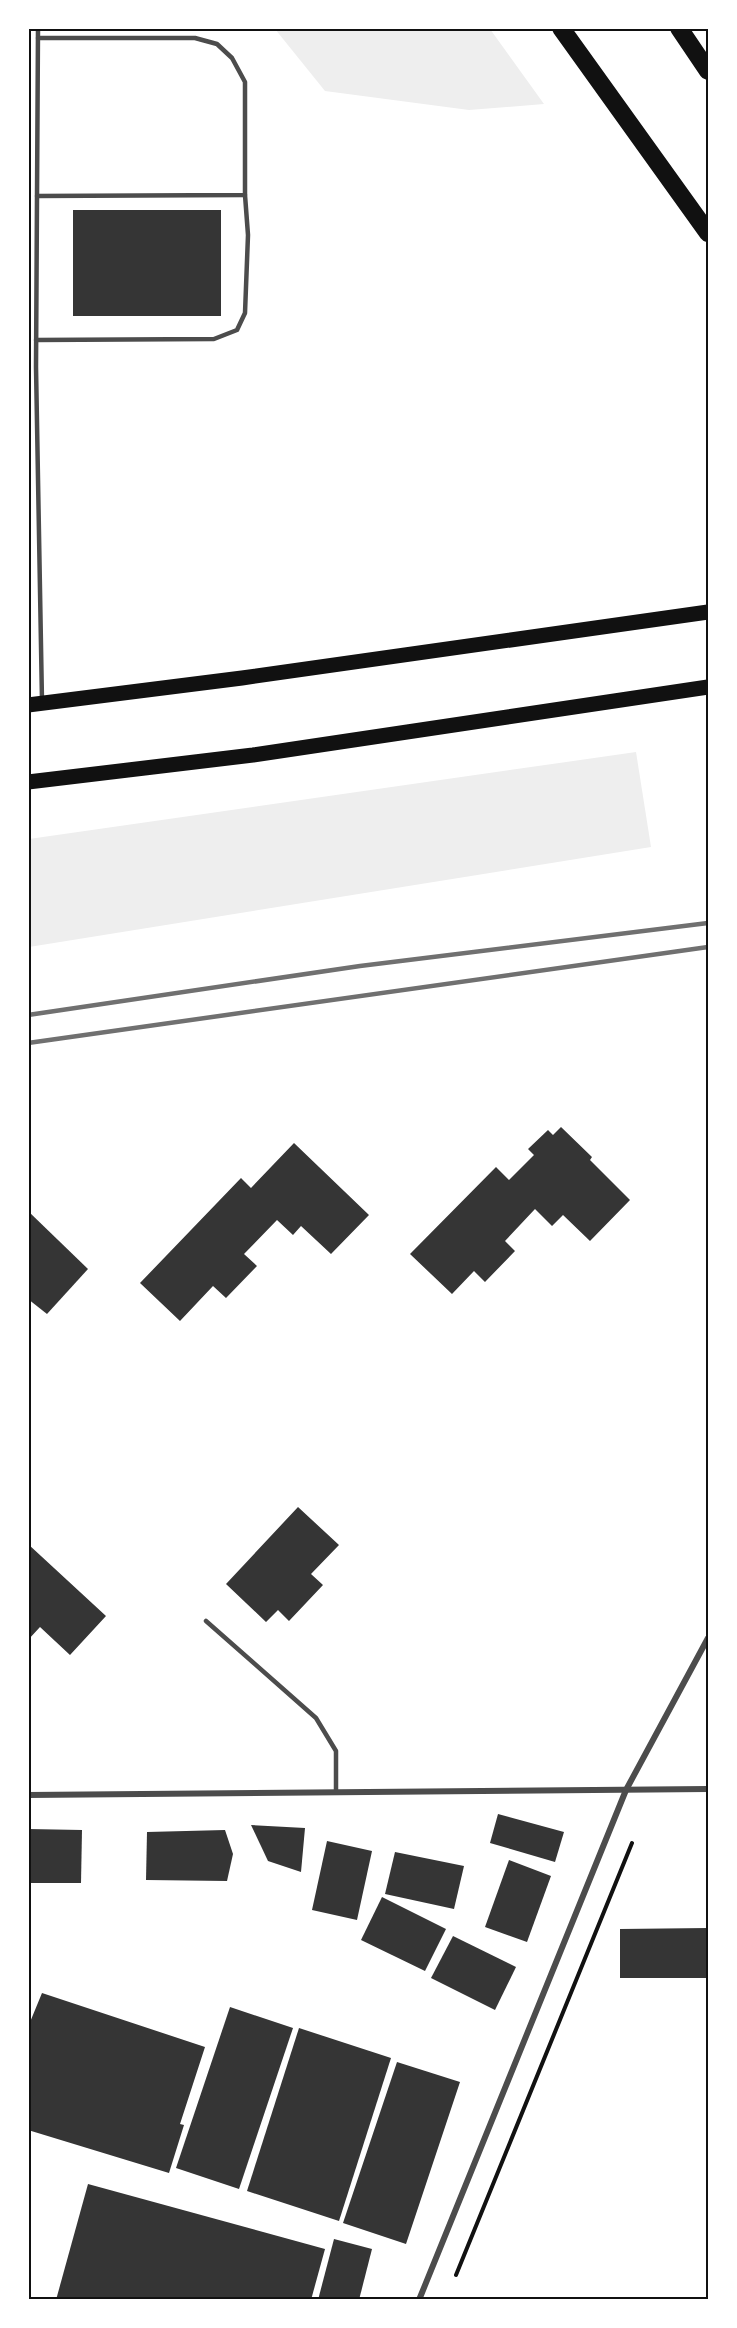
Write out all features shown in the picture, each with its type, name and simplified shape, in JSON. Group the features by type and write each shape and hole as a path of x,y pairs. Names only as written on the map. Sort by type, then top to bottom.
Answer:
{"highway":[{"path":"680,28 708,71"},
{"path":"566,35 708,233"}],"main road":[{"path":"35,704 242,678 708,612"},
{"path":"28,782 253,755 708,687"}],"street":[{"path":"419,2300 626,1790 708,1638"},
{"path":"28,1795 708,1789"}],"lane":[{"path":"35,704 38,28"},
{"path":"36,340 214,339 237,330 245,313 248,236 245,195 245,82 232,58 217,44 195,38 38,38"},
{"path":"37,196 245,195"},
{"path":"28,367 36,367"},
{"path":"206,1620 316,1718 336,1751 336,1792"}],"path":[{"path":"455,2277 632,1843"}],"shaded area":[{"path":"275,29 490,29 544,104 469,110 325,91"},
{"path":"636,752 651,847 29,947 29,839"}],"building":[{"path":"73,210 221,210 221,316 73,316"},
{"path":"561,1127 592,1157 590,1160 630,1200 590,1241 563,1215 552,1226 535,1209 505,1241 515,1251 485,1282 474,1271 452,1294 410,1254 496,1167 509,1180 534,1155 528,1149 548,1130 553,1135"},
{"path":"294,1143 369,1215 331,1254 301,1226 293,1235 277,1220 244,1254 257,1266 226,1298 213,1286 180,1321 140,1283 241,1178 251,1188"},
{"path":"28,1211 88,1269 47,1314 28,1299"},
{"path":"298,1507 339,1545 311,1574 323,1585 289,1621 278,1610 266,1622 226,1584"},
{"path":"28,1544 106,1616 70,1655 40,1627 28,1640"},
{"path":"498,1814 564,1832 555,1862 490,1843"},
{"path":"251,1825 305,1828 301,1872 268,1861"},
{"path":"28,1829 82,1830 81,1883 28,1883"},
{"path":"225,1830 233,1854 227,1881 146,1880 147,1832"},
{"path":"327,1841 372,1851 357,1920 312,1910"},
{"path":"395,1852 464,1866 454,1909 385,1894"},
{"path":"509,1860 551,1876 527,1942 485,1927"},
{"path":"382,1897 446,1929 425,1971 361,1940"},
{"path":"708,1928 708,1978 620,1978 620,1929"},
{"path":"453,1936 516,1967 495,2010 431,1978"},
{"path":"42,1993 205,2047 180,2124 184,2125 169,2173 28,2130 28,2027"},
{"path":"230,2007 293,2028 239,2189 176,2168"},
{"path":"299,2028 391,2058 339,2221 247,2191"},
{"path":"397,2062 460,2082 406,2244 343,2223"},
{"path":"88,2184 325,2249 311,2300 56,2300"},
{"path":"334,2239 372,2249 359,2300 318,2300"}],"railway":[{"path":"28,1015 360,966 708,923"},
{"path":"28,1043 708,947"}]}
